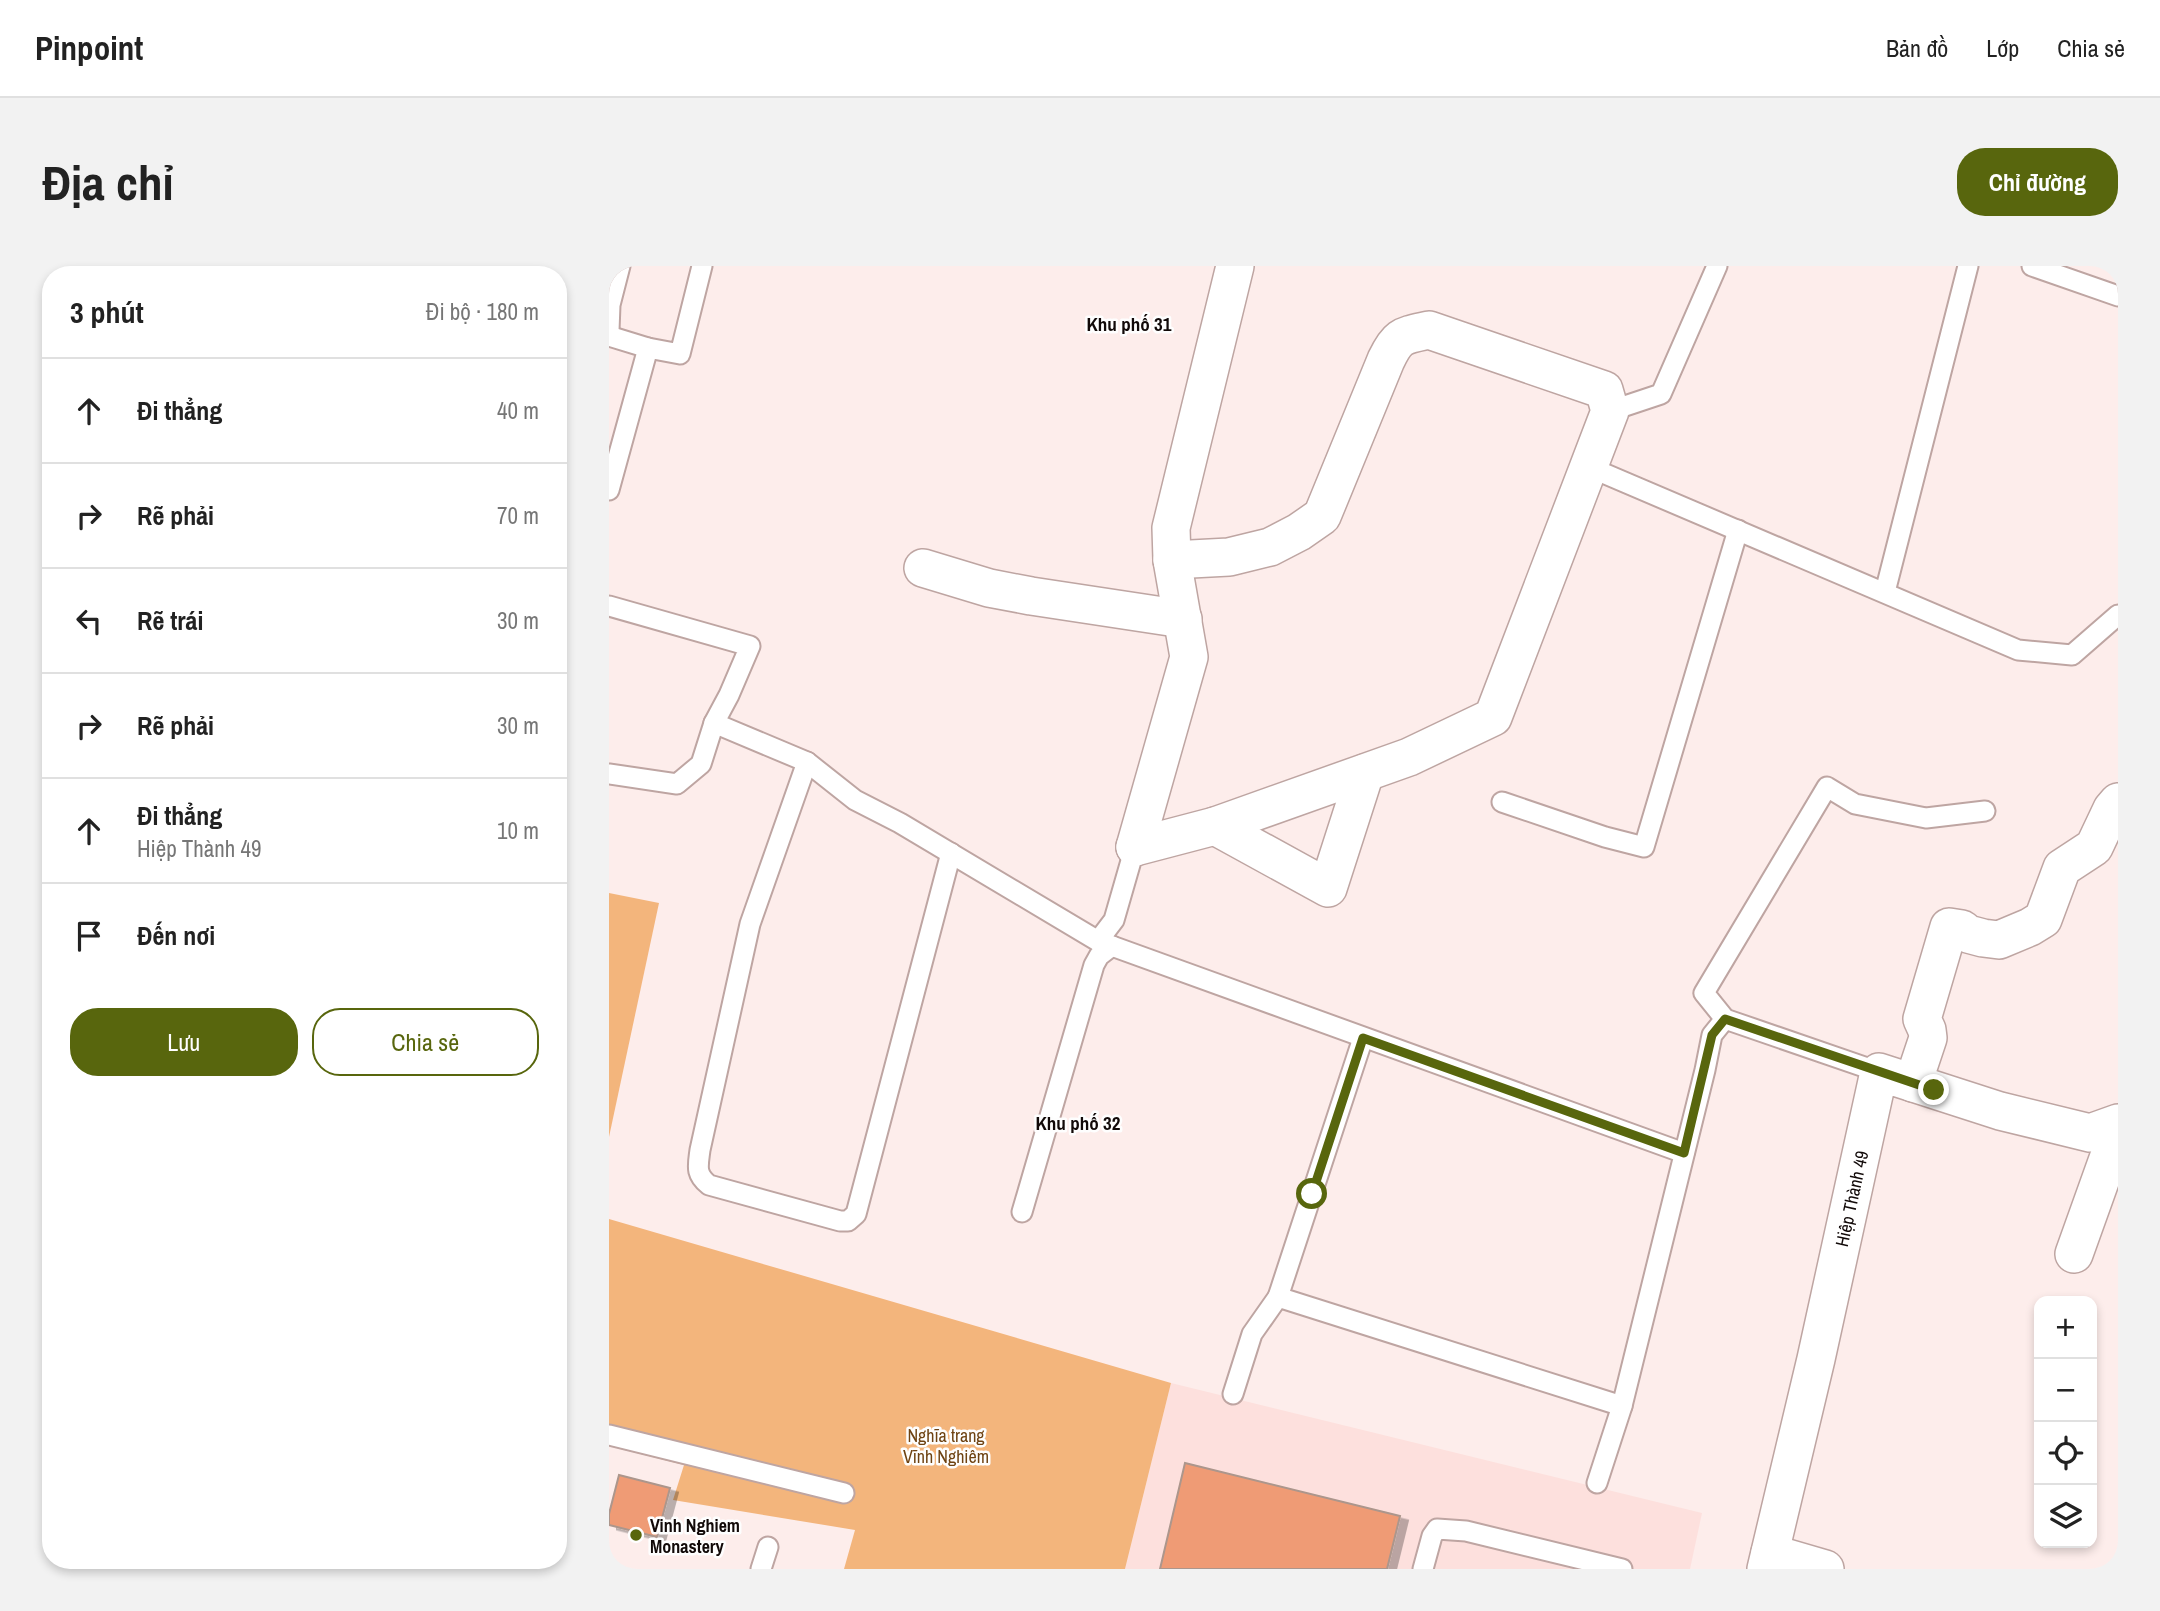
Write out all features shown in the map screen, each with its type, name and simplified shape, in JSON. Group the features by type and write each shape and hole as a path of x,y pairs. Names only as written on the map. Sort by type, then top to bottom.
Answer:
{"street":[{"path":"1135,847 1189,657 1172,560 1171,528 1234,269"},
{"path":"1135,847 1215,826 1365,773 1409,757 1493,717 1610,411 1604,390 1429,331 1407,335 1394,343 1386,360 1322,516 1270,547 1229,558 1172,560"},
{"path":"923,568 1031,596 1183,619"},
{"path":"1215,826 1328,888 1365,773"},
{"name":"Hiệp Thành 49","path":"1768,1561 1817,1359 1896,1077 1928,1038 1922,1019 1949,927 1999,940 2043,919 2062,868 2094,848 2112,808 2118,802"},
{"path":"1896,1077 2000,1111 2090,1133 2118,1123"},
{"path":"2074,1254 2118,1131"},
{"path":"1768,1561 1825,1569"}],"lane":[{"path":"609,331 610,305 620,266"},
{"path":"609,336 680,354 702,266"},
{"path":"1610,411 1661,394 1717,266"},
{"path":"1885,592 1968,266"},
{"path":"2032,266 2118,296"},
{"path":"609,490 648,348"},
{"path":"1589,467 2018,650 2072,655 2118,615"},
{"path":"1502,802 1605,837 1644,847 1738,530"},
{"path":"609,606 750,646 714,723 701,764 677,785 609,774"},
{"path":"714,723 807,762 855,800 900,823 1105,944 1684,1153"},
{"path":"807,762 750,924 700,1150 700,1178 709,1185 840,1221 848,1221 856,1213 951,853"},
{"path":"1896,1077 1725,1019 1705,992 1826,788 1855,804 1926,818 1985,811"},
{"path":"1021,1212 1094,965 1114,920 1135,847"},
{"path":"1597,1483 1622,1406 1712,1035 1725,1019"},
{"path":"1233,1394 1252,1334 1278,1297 1363,1038"},
{"path":"1278,1297 1622,1406"},
{"path":"609,1435 844,1493"},
{"path":"1423,1569 1432,1536 1437,1529 1445,1528 1622,1569"},
{"path":"761,1569 768,1547"}],"shaded area":[{"path":"1171,1383 1702,1513 1690,1569 1125,1569"}],"green space":[{"path":"609,893 659,903 609,1137"},
{"name":"Nghĩa trang Vĩnh Nghiêm","path":"609,1219 1171,1383 1125,1569 844,1569 855,1530 673,1500 684,1465 609,1446"}],"building":[{"path":"1185,1463 1400,1516 1387,1569 1160,1569"},
{"path":"619,1475 670,1488 657,1537 609,1525 609,1514"}],"place":[{"name":"Vinh Nghiem Monastery","path":"636,1535"}],"district":[{"name":"Khu phố 31","path":"1129,324"},
{"name":"Khu phố 32","path":"1078,1123"}],"route":[{"path":"1312,1194 1363,1038 1684,1153 1712,1035 1725,1019 1934,1090"}]}
